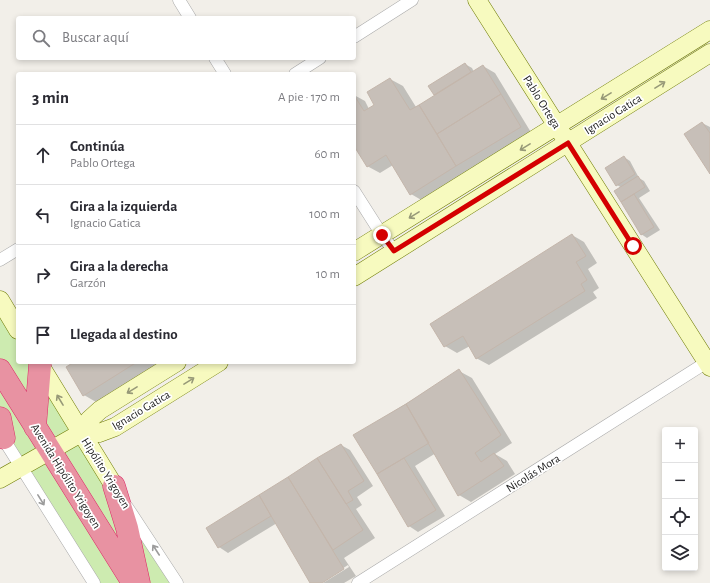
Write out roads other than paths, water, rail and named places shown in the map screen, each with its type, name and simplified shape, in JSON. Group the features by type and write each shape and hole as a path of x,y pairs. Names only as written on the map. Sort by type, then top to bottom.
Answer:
{"highway":[{"path":"35,427 39,364"},
{"name":"Avenida Hipólito Yrigoyen","path":"0,370 133,583"},
{"path":"114,486 127,528 139,583"}],"main road":[{"name":"Pablo Ortega","path":"477,0 709,365"},
{"name":"Ignacio Gatica","path":"356,251 558,127 710,30"},
{"name":"Ignacio Gatica","path":"356,276 710,53"},
{"path":"0,300 16,327"},
{"name":"Hipólito Yrigoyen","path":"39,364 80,433 114,486"},
{"name":"Ignacio Gatica","path":"80,433 89,420 100,410 174,364"},
{"name":"Ignacio Gatica","path":"80,433 99,433 115,427 216,364"},
{"path":"0,479 80,433"}],"street":[{"path":"179,0 189,16"},
{"path":"356,36 412,0"},
{"path":"216,60 224,72"},
{"path":"298,72 317,60"},
{"path":"356,194 394,251"},
{"path":"0,260 16,250"},
{"name":"Nicolás Mora","path":"358,583 709,365"},
{"path":"1,430 20,467 94,583"},
{"name":"Hipólito Yrigoyen","path":"114,486 177,583"}]}
